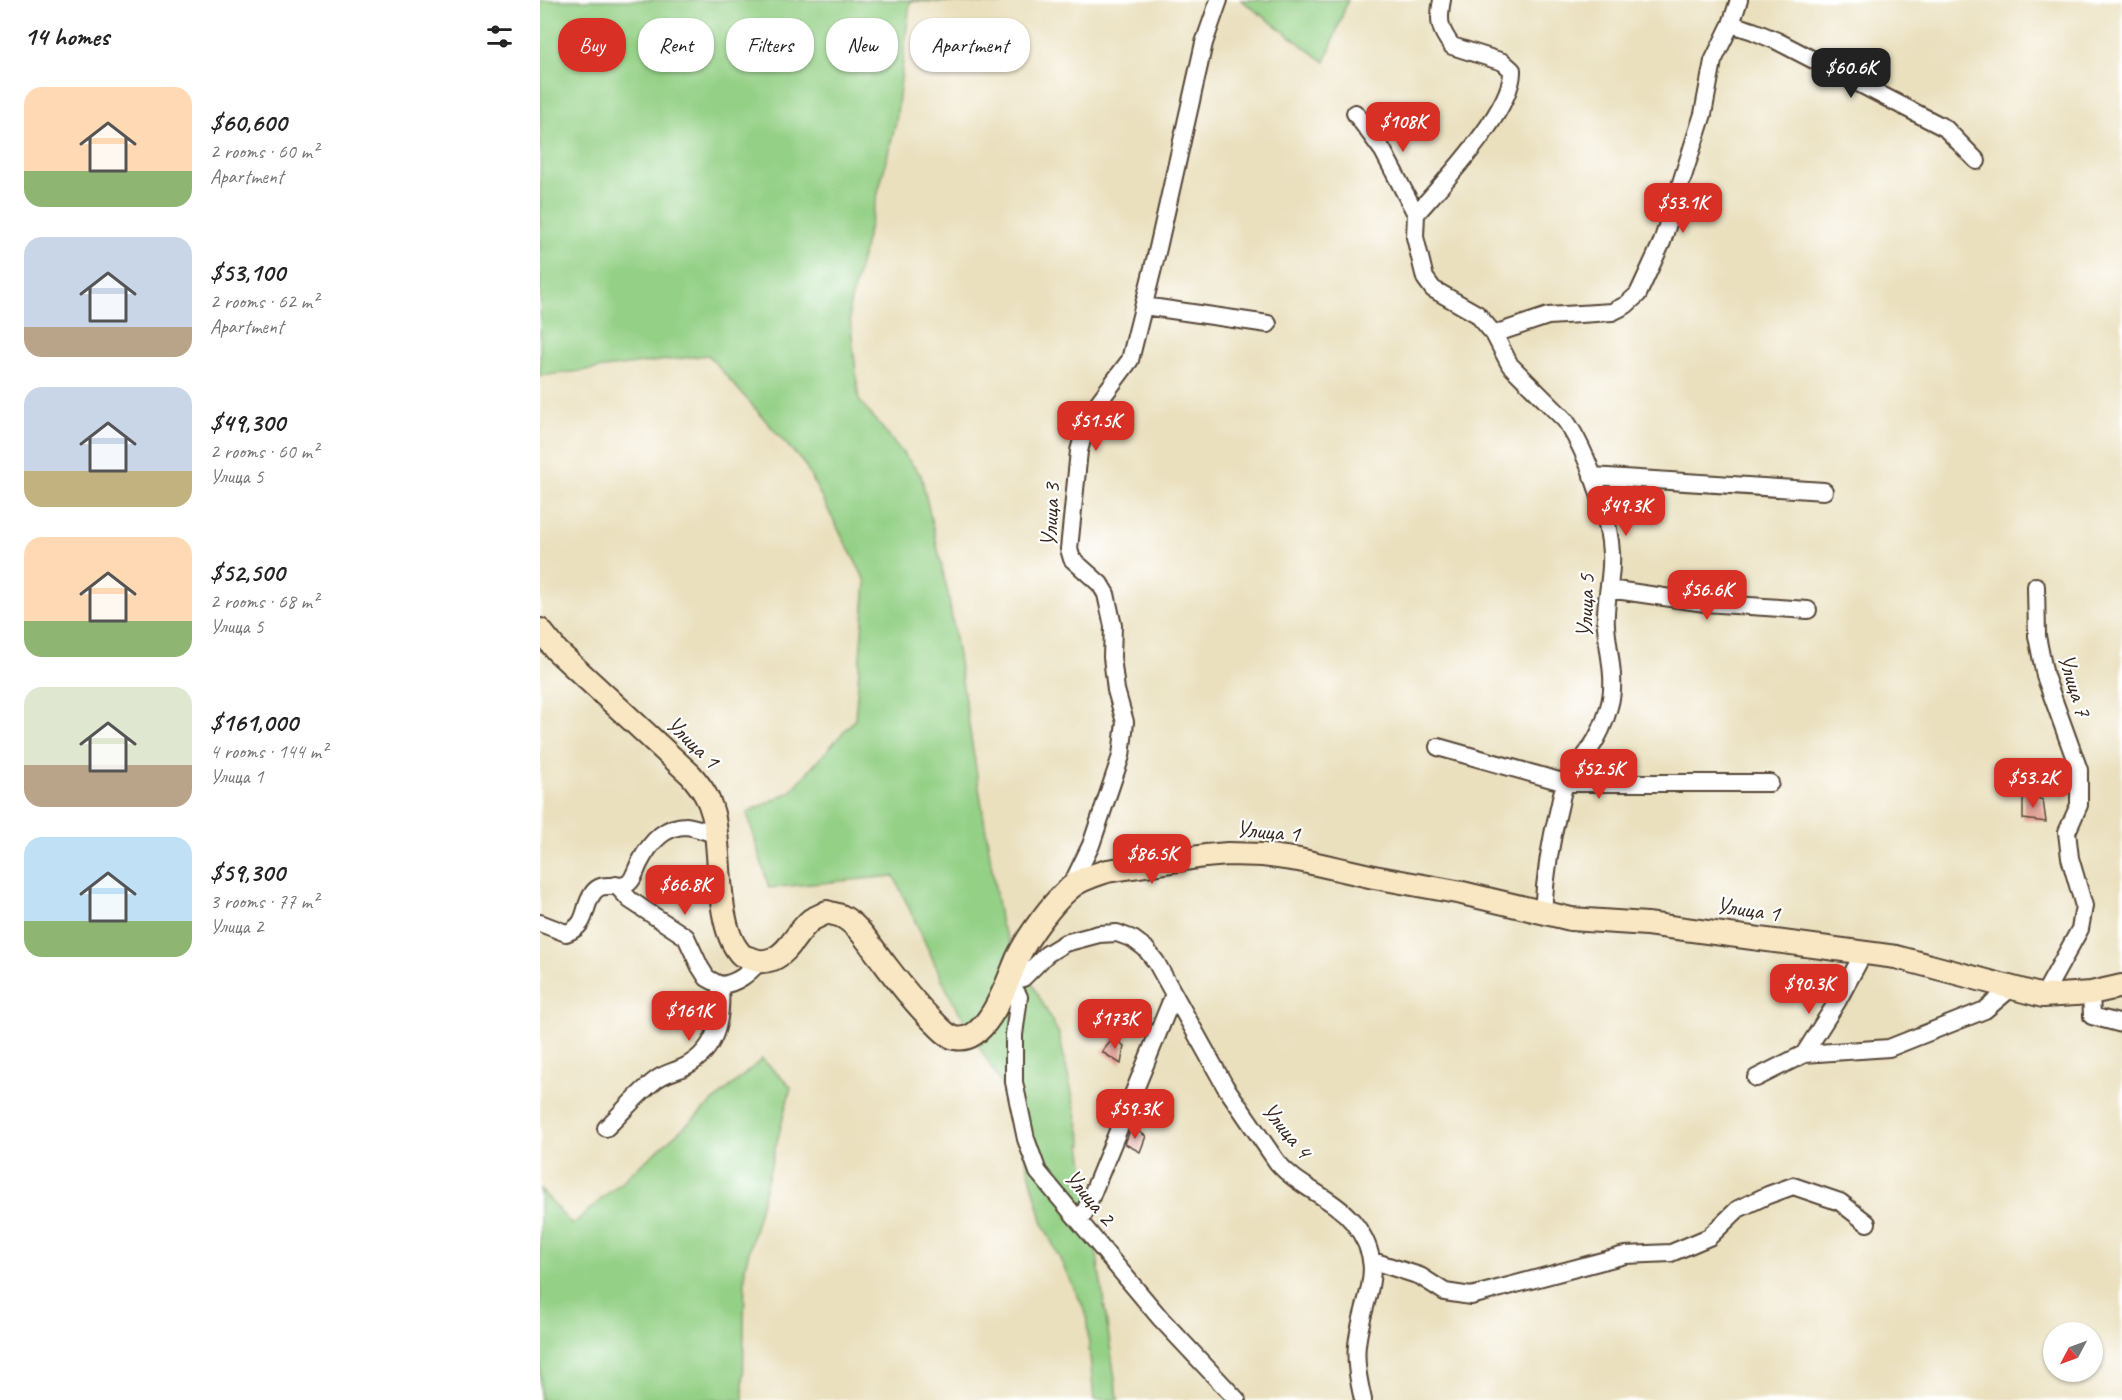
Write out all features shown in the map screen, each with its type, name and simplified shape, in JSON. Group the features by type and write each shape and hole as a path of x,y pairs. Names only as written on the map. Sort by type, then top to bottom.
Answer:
{"main road":[{"name":"Улица 1","path":"540,630 556,651 691,775 706,793 717,835 721,894 732,942 740,955 760,962 772,959 781,954 810,921 828,912 842,916 856,928 920,1009 954,1039 966,1038 978,1033 1010,981 1018,956 1050,910 1070,888 1089,877 1107,871 1228,854 1263,855 1299,860 1374,878 1462,893 1571,919 1647,924 1726,933 1896,957 2043,996 2091,993 2122,986"}],"street":[{"name":"Улица 3","path":"1070,888 1091,845 1121,756 1125,722 1116,690 1112,657 1113,626 1106,594 1100,584 1072,559 1068,549 1079,451 1085,429 1095,407 1130,360 1204,43 1219,0"},
{"path":"1356,113 1383,151 1416,214 1479,140 1509,89 1512,78 1512,70 1503,62 1452,46 1441,28 1439,16 1442,0"},
{"path":"1494,334 1548,316 1612,312 1626,305 1638,294 1662,242 1703,114 1713,61 1731,24 1738,0"},
{"path":"1731,24 1777,41 1945,128 1977,161"},
{"name":"Улица 5","path":"1416,214 1415,237 1425,278 1433,289 1477,314 1494,334 1510,365 1565,420 1572,430 1592,476 1604,515 1611,554 1606,622 1613,675 1612,694 1602,728 1566,783 1545,874 1543,912"},
{"path":"1144,306 1268,324"},
{"path":"1592,476 1824,491"},
{"name":"Улица 7","path":"2036,586 2037,636 2045,676 2079,770 2079,805 2067,832 2070,858 2084,906 2080,929 2043,996"},
{"path":"1609,589 1705,603 1808,610"},
{"path":"1438,747 1566,783 1770,783"},
{"path":"540,923 567,933 574,930 583,920 593,892 604,885 625,885 630,881 645,851 667,829 686,826 717,835"},
{"path":"616,885 630,900 686,937 707,978 720,985 736,981 749,974 760,962"},
{"name":"Улица 4","path":"1010,981 1023,978 1047,954 1065,943 1099,934 1117,933 1133,939 1145,948 1156,962 1225,1086 1277,1162 1286,1172 1340,1210 1353,1222 1373,1261"},
{"path":"1804,1054 1837,1002 1863,954"},
{"name":"Улица 2","path":"1010,981 1019,997 1014,1035 1014,1082 1026,1139 1038,1172 1161,1319 1237,1400"},
{"path":"606,1128 659,1078 687,1065 706,1050 715,1036 719,1020 720,985"},
{"path":"1756,1078 1804,1054 1889,1048 1985,1010 2011,988"},
{"path":"2091,993 2092,1016 2122,1024"},
{"name":"Улица 2","path":"1083,1214 1174,994"},
{"path":"1363,1400 1357,1347 1372,1278 1373,1261 1420,1276 1444,1292 1471,1296 1625,1255 1671,1253 1708,1237 1738,1209 1793,1186 1839,1202 1867,1222"}],"green space":[{"path":"540,0 1000,0 1001,4 910,1 896,122 849,308 859,400 921,475 948,594 1001,925 1059,1034 1083,1145 1081,1144 1118,1400 1094,1400 1086,1313 1043,1224 1010,1100 949,994 894,876 769,888 747,813 790,792 855,719 866,582 804,464 708,355 540,376"},
{"path":"1241,0 1348,0 1325,62"},
{"path":"762,1059 791,1087 745,1267 743,1400 540,1400 540,1189 572,1225"}],"building":[{"path":"2023,793 2043,800 2046,822 2023,819"},
{"path":"1114,1037 1124,1046 1121,1064 1102,1052"},
{"path":"1131,1127 1146,1136 1140,1152 1125,1144"}]}
